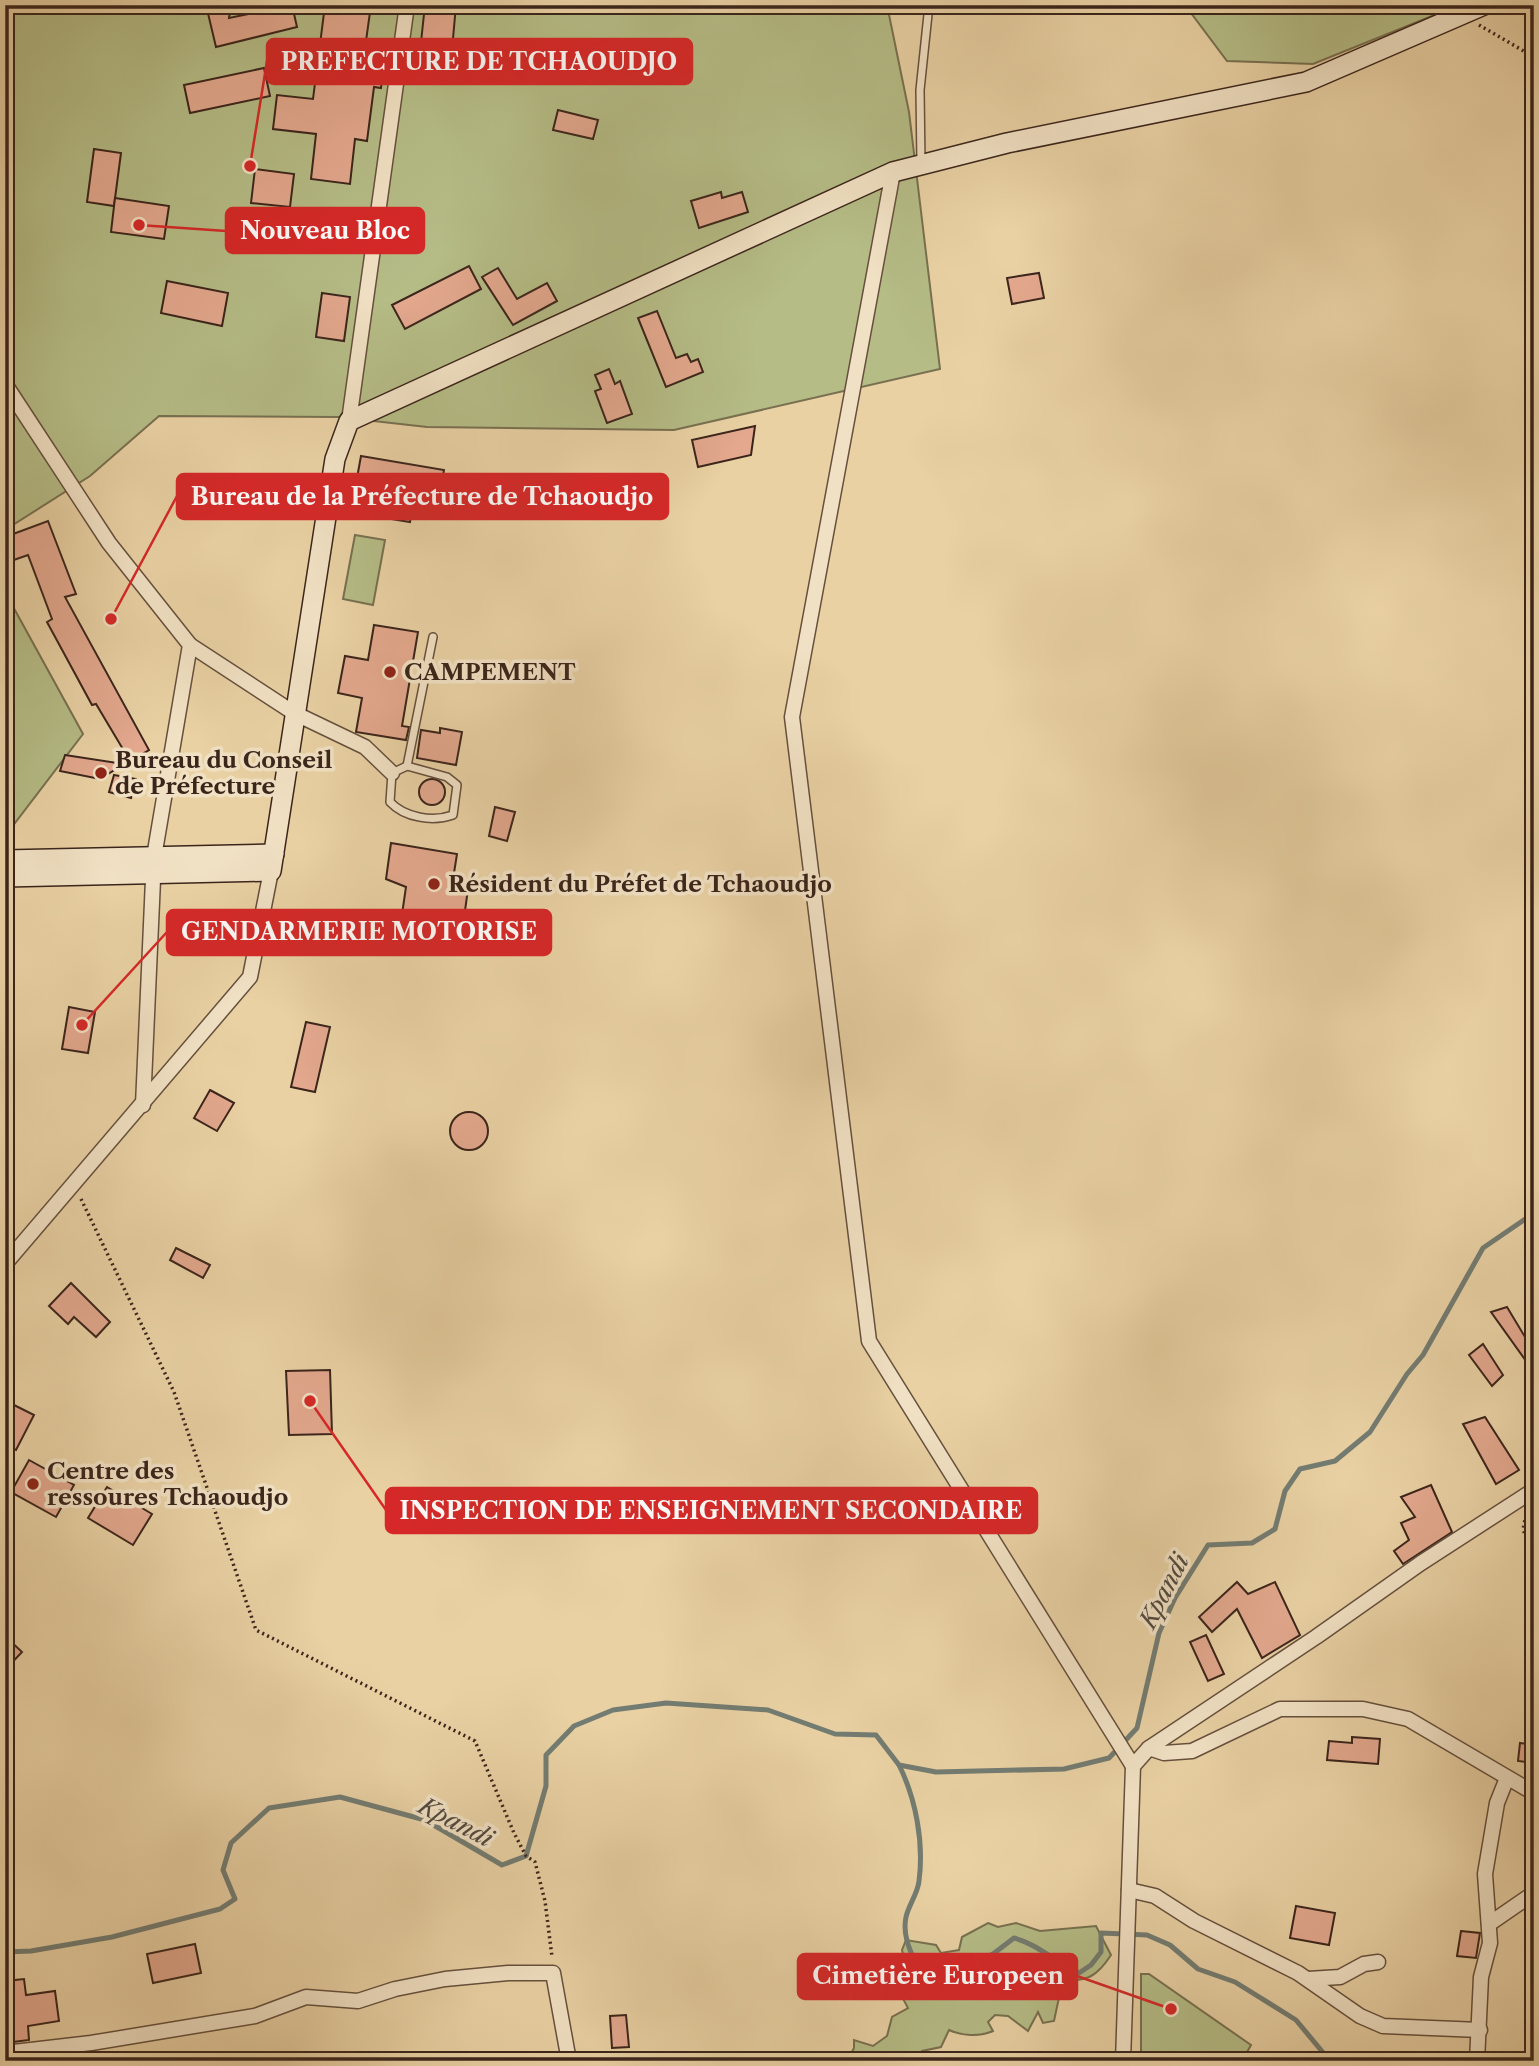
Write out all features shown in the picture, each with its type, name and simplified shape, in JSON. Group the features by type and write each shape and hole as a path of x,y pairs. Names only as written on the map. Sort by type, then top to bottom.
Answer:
{"main road":[{"path":"5,860 154,865 272,863 335,459 349,421 893,172 1007,143 1306,82 1458,10 1484,5"},
{"path":"5,877 154,865"}],"street":[{"path":"349,421 407,5"},
{"path":"893,172 792,717 869,1340 1133,1766 1123,2061"},
{"path":"5,384 109,543 190,645 294,713 365,747 392,773"},
{"path":"143,1105 154,865 190,645"},
{"path":"5,1264 250,977 272,863"},
{"path":"1133,1766 1149,1748 1432,1556 1532,1493"},
{"path":"1149,1748 1164,1753 1192,1751 1280,1709 1363,1709 1408,1718 1534,1793"},
{"path":"1477,2061 1481,1977 1490,1943 1485,1874 1497,1803 1507,1777"},
{"path":"1129,1890 1155,1896 1194,1922 1306,1979 1360,2017 1383,2026 1480,2030"},
{"path":"1489,1924 1534,1893"},
{"path":"1306,1979 1340,1977 1364,1964 1378,1962"},
{"path":"5,2053 91,2043 255,2016 306,1997 358,2001 395,1989 445,1979 508,1973 553,1973 569,2061"}],"lane":[{"path":"921,165 920,90 929,5"},
{"path":"407,766 433,637"},
{"path":"407,766 447,778 457,785 453,815 439,820 399,812 390,802 392,773 407,766"}],"path":[{"path":"1458,10 1534,57"},
{"path":"74,1184 174,1392 256,1630 475,1741 514,1833 526,1856 535,1862 545,1901 553,1973"},
{"path":"1532,1493 1523,1529 1534,1560"}],"green space":[{"path":"5,5 887,5 909,112 940,369 674,430 427,427 338,417 159,416 90,476 5,530"},
{"path":"1185,5 1446,5 1447,10 1313,64 1227,61"},
{"path":"355,535 385,540 373,605 343,599"},
{"path":"5,592 83,734 5,836"},
{"path":"988,1923 998,1927 1016,1923 1040,1931 1096,1926 1111,1955 1091,1976 1079,1980 1063,1979 1054,2021 1043,2023 1038,2012 1028,2031 1008,2016 995,2015 988,2022 993,2031 971,2035 949,2030 941,2047 922,2051 915,2061 847,2061 854,2048 854,2040 873,2046 887,2036 892,2017 908,2008 900,1993 908,1979 902,1950 906,1940 936,1945 941,1953 959,1950 962,1937"},
{"path":"1141,1974 1149,1974 1251,2045 1242,2061 1196,2061 1141,2053"}],"building":[{"path":"206,5 231,5 229,18 292,5 297,27 216,47"},
{"path":"325,5 371,5 366,41 386,43 381,88 374,87 367,141 355,139 350,184 311,179 316,134 273,129 277,95 313,99"},
{"path":"425,5 456,5 450,72 418,70"},
{"path":"264,68 270,96 190,113 184,85"},
{"path":"558,110 598,120 593,139 553,130"},
{"path":"94,149 121,153 114,206 87,202"},
{"path":"255,169 294,174 290,207 251,203"},
{"path":"721,192 722,198 742,192 748,212 699,228 691,201"},
{"path":"115,198 169,206 164,239 111,232"},
{"path":"469,266 481,289 405,329 392,305"},
{"path":"498,268 517,299 547,283 557,301 513,325 482,277"},
{"path":"1039,273 1044,298 1012,304 1007,278"},
{"path":"167,281 228,293 222,326 161,313"},
{"path":"322,293 350,297 344,341 316,337"},
{"path":"657,311 676,358 687,354 691,362 698,359 703,372 666,387 638,318"},
{"path":"609,369 615,384 620,381 632,414 607,423 595,391 601,389 595,375"},
{"path":"755,426 751,455 698,467 692,440"},
{"path":"361,456 444,470 438,504 414,499 410,522 385,518 390,495 355,489"},
{"path":"48,521 76,594 65,597 149,750 130,761 96,704 92,705 47,622 52,619 28,555 5,563 5,537"},
{"path":"374,625 418,632 402,726 409,727 406,740 356,732 362,698 338,693 345,656 368,660"},
{"path":"440,728 462,732 456,765 417,758 421,730 440,733"},
{"path":"65,755 124,764 100,779 60,771"},
{"path":"114,775 136,779 131,798 109,792"},
{"path":"432,779 441,783 445,792 441,801 432,805 423,801 419,792 423,783"},
{"path":"495,807 515,812 507,841 489,836"},
{"name":"Résident du Préfet de Tchaoudjo","path":"391,843 457,854 454,873 469,882 463,925 401,921 406,887 386,879"},
{"path":"69,1007 95,1012 88,1053 62,1049"},
{"path":"306,1022 330,1027 315,1092 291,1087"},
{"path":"210,1090 234,1103 217,1131 194,1118"},
{"path":"469,1112 483,1117 488,1131 483,1145 469,1150 455,1145 450,1131 455,1117"},
{"path":"176,1248 210,1265 203,1278 170,1260"},
{"path":"71,1283 110,1322 96,1337 74,1317 68,1324 49,1306"},
{"path":"1507,1307 1534,1352 1531,1368 1491,1312"},
{"path":"1483,1344 1503,1375 1492,1386 1469,1355"},
{"path":"330,1370 332,1434 289,1435 286,1371"},
{"path":"10,1403 34,1415 16,1450 5,1445 5,1412"},
{"path":"1485,1417 1519,1470 1496,1484 1463,1424"},
{"path":"29,1460 74,1485 56,1517 11,1492"},
{"path":"1431,1485 1452,1532 1403,1564 1394,1551 1409,1540 1401,1523 1415,1517 1401,1497"},
{"path":"107,1487 152,1514 133,1545 88,1518"},
{"path":"1237,1582 1248,1594 1275,1582 1300,1635 1262,1658 1237,1609 1212,1632 1199,1617"},
{"path":"1206,1635 1224,1674 1208,1681 1190,1642"},
{"path":"5,1636 22,1652 5,1670"},
{"path":"1352,1737 1380,1739 1378,1764 1327,1760 1329,1741 1352,1743"},
{"path":"1520,1743 1534,1745 1534,1763 1518,1761"},
{"path":"1296,1906 1335,1913 1329,1945 1290,1938"},
{"path":"1461,1931 1480,1933 1476,1958 1457,1956"},
{"path":"195,1944 201,1973 153,1983 147,1954"},
{"path":"24,1979 26,1995 55,1991 59,2021 28,2026 29,2040 5,2043 5,1981"},
{"path":"626,2015 629,2047 612,2048 610,2016"}],"waterway":[{"name":"Kpandi","path":"5,1952 31,1951 112,1937 220,1909 235,1899 223,1870 231,1843 269,1808 340,1797 425,1820 502,1865 526,1856 546,1786 546,1755 574,1726 613,1710 666,1703 768,1710 835,1734 876,1735 899,1765 936,1772 1064,1769 1109,1758 1137,1728 1159,1633 1175,1598 1208,1545 1252,1543 1275,1529 1285,1491 1300,1469 1335,1461 1370,1432 1407,1374 1423,1355 1483,1248 1534,1213"},
{"name":"Kpandi","path":"899,1765 910,1792 919,1837 918,1885 905,1924 908,1944 918,1969 945,1972 993,1954 1014,1938 1079,1973 1091,1965 1101,1952 1101,1933 1147,1935 1170,1945 1198,1969 1235,1982 1296,2020 1330,2061"}],"place":[{"name":"PREFECTURE DE TCHAOUDJO","path":"250,166"},
{"name":"Nouveau Bloc","path":"139,225"},
{"name":"Bureau de la Préfecture de Tchaoudjo","path":"111,619"},
{"name":"CAMPEMENT","path":"390,672"},
{"name":"Bureau du Conseil de Préfecture","path":"101,773"},
{"name":"Résident du Préfet de Tchaoudjo","path":"434,884"},
{"name":"GENDARMERIE MOTORISE","path":"82,1025"},
{"name":"INSPECTION DE ENSEIGNEMENT SECONDAIRE","path":"310,1401"},
{"name":"Centre des ressoures Tchaoudjo","path":"33,1484"},
{"name":"Cimetière Europeen","path":"1171,2009"}]}
